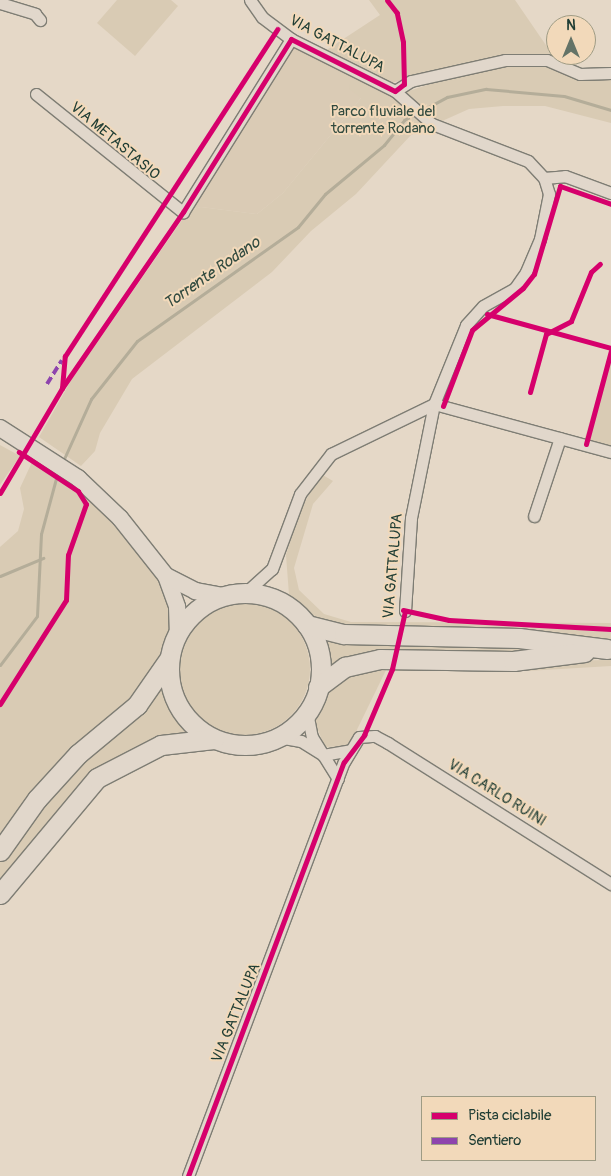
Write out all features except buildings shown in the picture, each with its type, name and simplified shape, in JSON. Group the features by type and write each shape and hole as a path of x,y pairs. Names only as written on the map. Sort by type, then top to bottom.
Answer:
{"main road":[{"path":"0,428 78,478 120,518 166,576 176,607 178,632 169,659 137,705 78,754 42,793 0,851"},
{"path":"166,576 195,591 224,596"},
{"path":"0,894 97,778 160,744 214,738 251,744 278,737 307,712 318,687 320,655 307,625 286,605 245,593 224,596 202,606 178,632"},
{"path":"307,625 344,634 518,638 609,650"},
{"path":"318,687 345,667 380,659 514,660 609,650"},
{"path":"169,659 178,704 197,728 214,738"}],"street":[{"name":"VIA GATTALUPA","path":"250,0 262,17 291,40 399,93 432,124 514,155 544,178 549,207 526,272 515,288 483,306 466,325 434,404 412,514 405,611"},
{"path":"0,3 35,14 40,20"},
{"name":"VIA METASTASIO","path":"36,94 183,212 291,40"},
{"path":"399,93 411,81 505,60 547,60 580,74 611,73"},
{"path":"544,178 565,176 611,193"},
{"path":"245,593 272,569 288,519 307,482 331,454 434,404 611,452"},
{"path":"534,516 560,438"},
{"path":"307,712 312,737 338,779"},
{"name":"VIA GATTALUPA","path":"188,1176 338,779 351,750 364,735"},
{"name":"VIA CARLO RUINI","path":"364,735 402,751 611,884"},
{"path":"278,737 301,741 323,755 351,750"}],"shaded area":[{"path":"291,39 360,74 361,98 283,193 257,214 201,207 183,212"}],"green space":[{"path":"117,0 171,0 178,6 135,56 97,23"},
{"name":"Parco fluviale del torrente Rodano","path":"369,0 515,0 546,45 546,65 560,65 563,70 611,73 611,123 545,106 503,106 469,109 411,135 356,194 311,231 272,272 132,379 100,433 95,451 81,466 39,437 72,379 189,210 201,207 257,214 283,193 361,98 349,89 351,78 363,73 406,92 427,85 422,76 390,83 325,51 380,15"},
{"path":"611,347 611,449 584,441"},
{"path":"0,445 20,456 0,485"},
{"path":"33,460 94,502 139,555 163,586 171,605 171,625 160,659 142,691 54,766 0,840 0,547 18,531 24,509 20,488"},
{"path":"321,474 333,481 313,504 294,568 299,590 324,614 351,622 611,623 611,639 336,628 319,623 289,595 286,555 300,510"},
{"path":"244,603 257,604 269,608 291,622 305,644 309,656 309,682 305,694 291,716 269,730 257,734 244,735 231,734 219,730 197,716 183,694 179,682 178,669 179,656 183,644 197,622 219,608 231,604"},
{"path":"324,637 547,646 521,653 368,653 330,667"},
{"path":"611,660 611,666 527,671 395,671 398,663"},
{"path":"388,666 349,746 325,747 313,718 329,688 345,675"},
{"path":"161,687 173,716 188,732 147,742 101,767 0,885 0,860 48,794"}],"waterway":[{"name":"Torrente Rodano","path":"63,461 91,399 137,341 298,227 325,194 384,145 404,120 447,97 486,89 564,96 611,110"},
{"name":"Torrente Rodano","path":"0,665 37,616 41,534 58,471"},
{"path":"0,576 43,558"}],"marked path":[{"path":"47,384 62,360"}],"cycle path":[{"path":"0,493 62,388 183,212 291,39 395,91 404,84 403,42 397,13 387,0"},
{"path":"62,388 65,356 277,29"},
{"path":"443,406 472,330 523,288 534,274 560,186 611,204"},
{"path":"530,392 546,334 571,321 591,272 600,264"},
{"path":"487,314 611,348"},
{"path":"586,444 611,351"},
{"path":"0,704 66,600 68,555 86,504 78,491 19,452"},
{"path":"403,610 449,620 611,629"},
{"path":"188,1176 344,762 364,735 392,669 405,611"}]}
